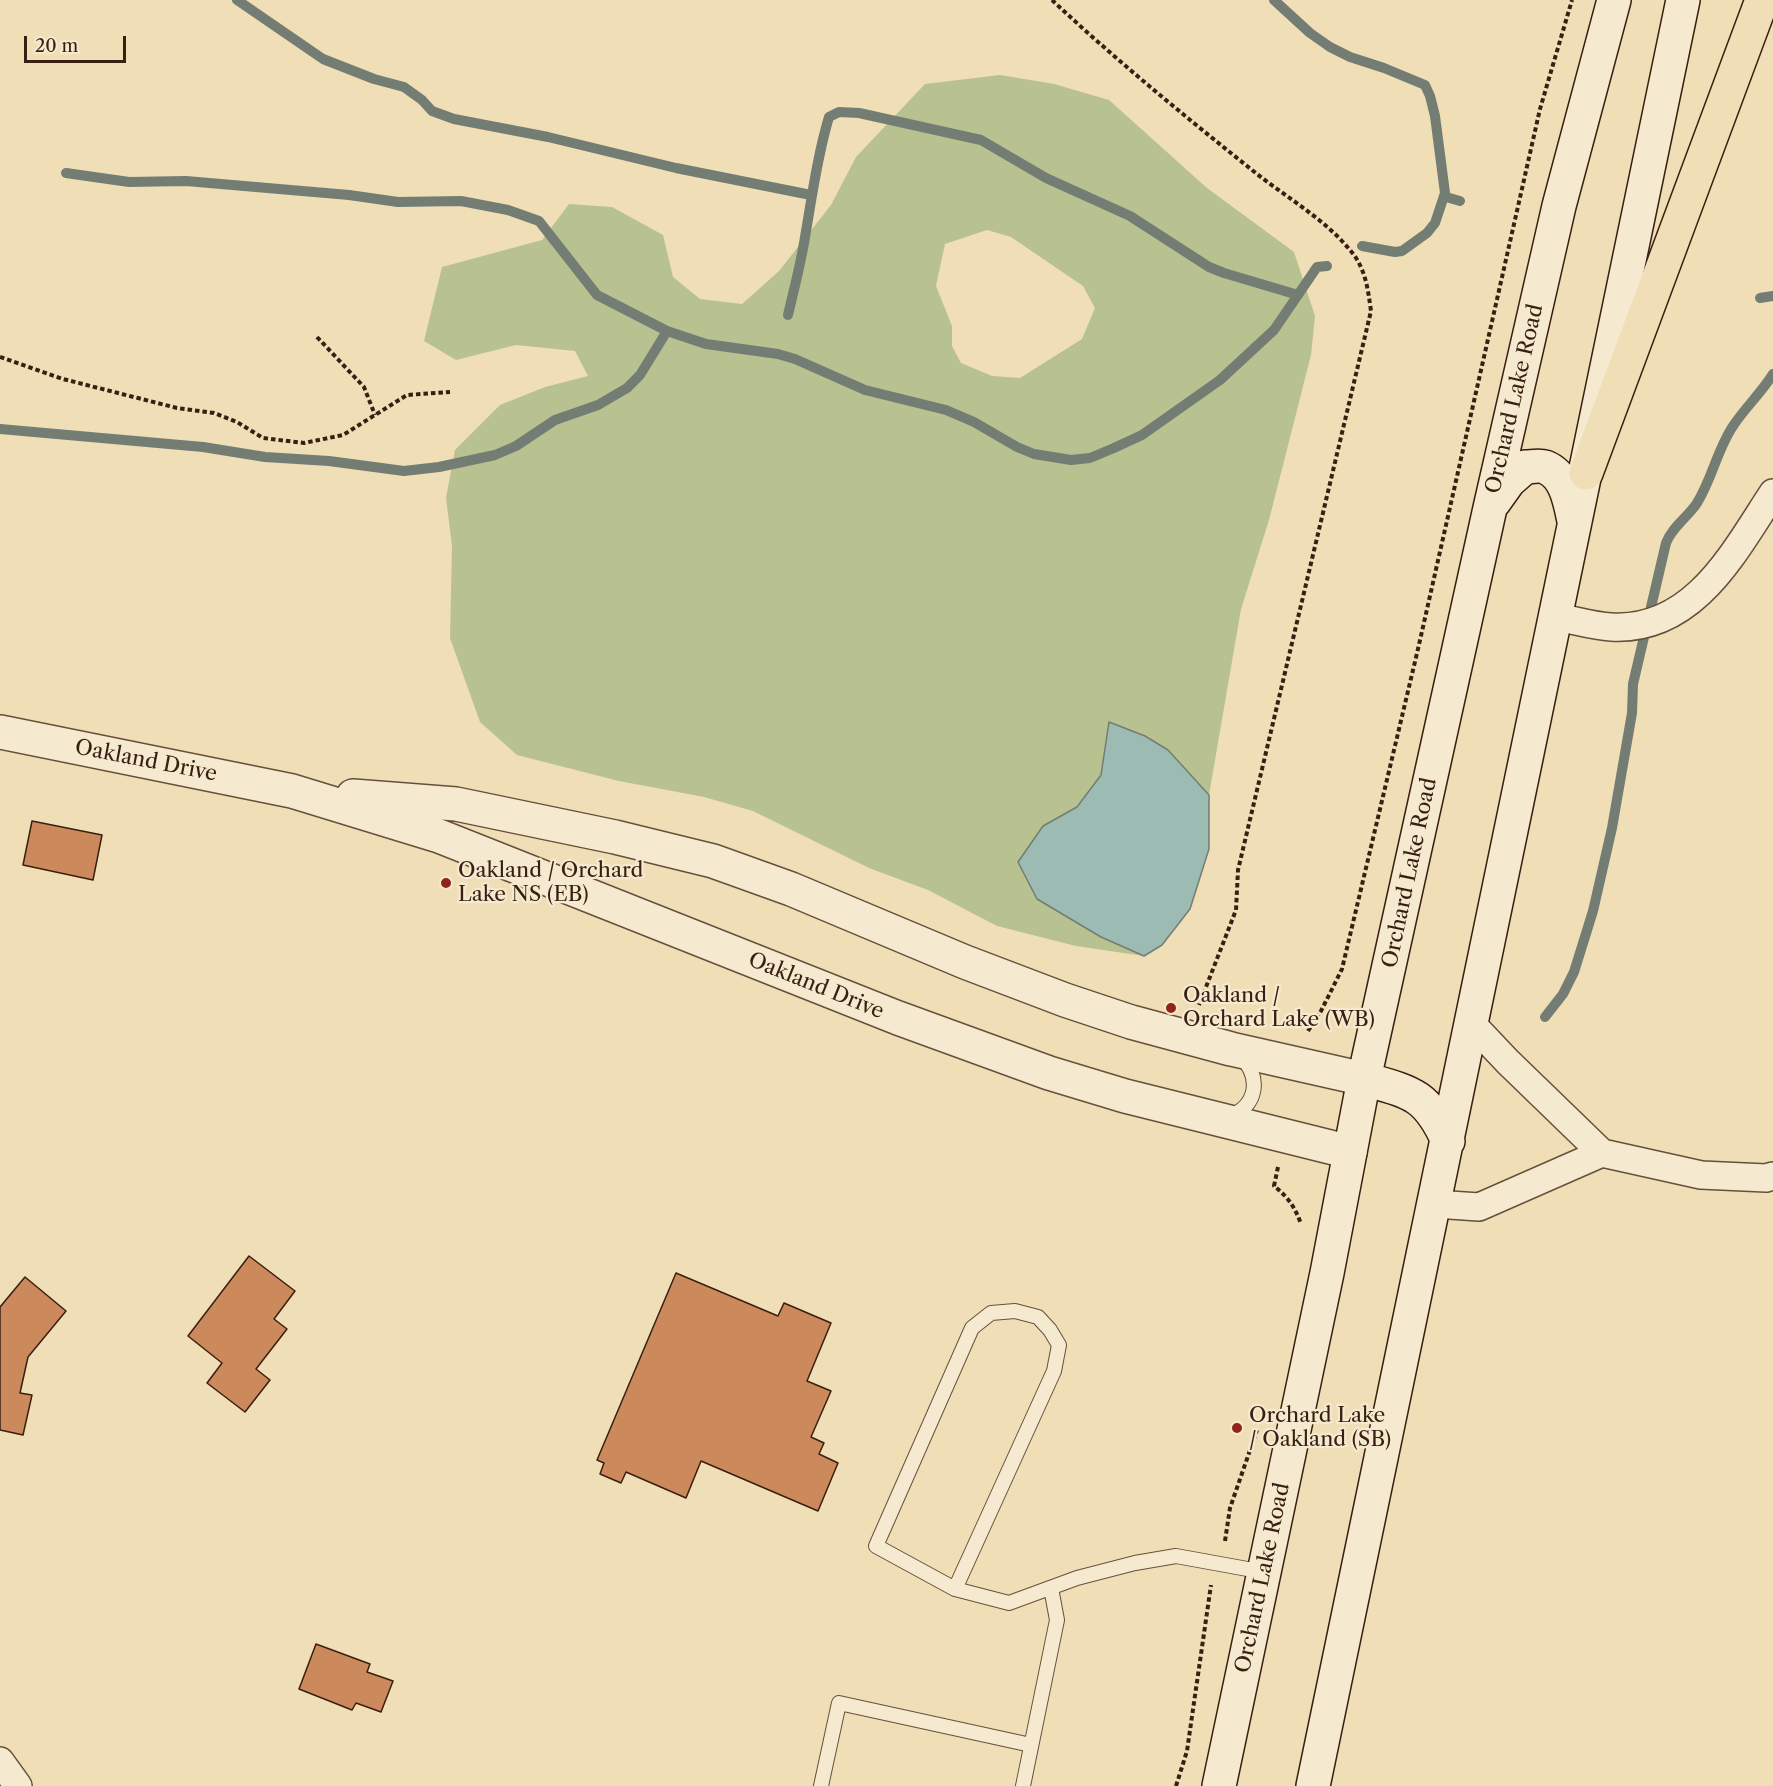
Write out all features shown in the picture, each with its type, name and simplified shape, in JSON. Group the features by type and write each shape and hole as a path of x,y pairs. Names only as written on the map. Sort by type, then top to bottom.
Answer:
{"highway":[{"path":"1586,473 1762,0"}],"main road":[{"name":"Orchard Lake Road","path":"1219,1786 1364,1079 1490,508 1559,206 1614,0"},
{"path":"1313,1786 1683,0"},
{"path":"1490,508 1509,481 1525,467 1544,467 1561,479 1569,498 1575,526"},
{"name":"Oakland Drive","path":"0,732 292,791 439,836 898,1018 1049,1072 1125,1096 1350,1152"},
{"name":"Oakland Drive","path":"292,791 456,804 615,837 713,861 791,890 965,962 1131,1023 1404,1090 1420,1098 1438,1119 1448,1141"}],"street":[{"path":"1556,617 1612,627 1648,623 1678,610 1702,591 1726,565 1773,493"},
{"path":"1472,1024 1602,1153 1701,1175 1766,1178 1773,1176"},
{"path":"1435,1204 1479,1207 1602,1153"},
{"path":"0,1761 18,1786"}],"lane":[{"path":"1218,1119 1241,1111 1249,1101 1254,1089 1254,1077 1250,1066 1242,1056 1231,1049"},
{"path":"955,1589 1054,1371 1059,1345 1050,1330 1038,1317 1015,1311 991,1312 972,1328 876,1546 955,1589 1009,1603 1077,1578 1135,1563 1176,1556 1264,1572"},
{"path":"1023,1786 1057,1620 1052,1588"},
{"path":"821,1786 839,1703 1031,1745"}],"path":[{"path":"1052,0 1172,105 1275,189 1333,231 1355,257 1368,282 1371,311 1238,870 1236,910 1186,1037"},
{"path":"1302,1065 1308,1029 1321,1011 1342,969 1418,650 1540,109 1572,0"},
{"path":"317,337 364,387 375,415"},
{"path":"0,357 93,387 177,408 214,413 263,438 304,443 343,435 407,396 450,392"},
{"path":"1286,1137 1274,1186 1296,1208 1302,1227"},
{"path":"1176,1786 1187,1751 1209,1593 1226,1540 1230,1508 1259,1424"}],"green space":[{"path":"1000,75 1054,84 1109,100 1207,188 1294,252 1315,316 1311,355 1269,520 1241,609 1209,795 1168,750 1109,722 1101,775 1077,807 1043,826 1037,899 1101,937 1144,956 1076,946 997,926 928,890 869,868 753,811 704,797 619,781 517,755 480,722 450,638 452,546 446,498 455,450 500,405 545,387 588,376 575,351 516,345 456,360 424,341 442,267 542,240 569,204 612,207 663,235 673,277 700,299 742,304 779,271 831,205 856,157 925,84","holes":["987,230 1011,237 1083,286 1095,308 1082,339 1020,378 992,376 961,363 952,346 952,326 936,286 945,244"]}],"water":[{"path":"1109,722 1145,736 1168,750 1209,795 1209,849 1190,909 1162,945 1144,956 1101,937 1037,899 1018,862 1043,826 1077,807 1101,775"}],"building":[{"path":"32,821 102,835 93,880 23,865"},
{"path":"249,1256 295,1291 274,1319 287,1329 256,1369 270,1380 245,1412 207,1383 222,1363 188,1336"},
{"path":"676,1273 778,1316 784,1303 831,1323 807,1381 831,1391 811,1437 824,1443 819,1454 838,1463 818,1511 701,1461 686,1498 626,1472 621,1483 600,1474 604,1463 597,1460"},
{"path":"25,1277 66,1311 28,1357 20,1393 32,1395 23,1435 0,1430 0,1307"},
{"path":"316,1644 370,1664 367,1672 393,1681 381,1712 356,1703 352,1710 299,1689"}],"waterway":[{"path":"237,0 323,59 374,79 404,87 422,100 432,111 454,119 548,137 676,168 811,195"},
{"path":"1274,0 1310,33 1330,47 1350,57 1425,85 1430,96 1435,116 1445,193 1435,223 1427,233 1402,251 1395,252 1362,246"},
{"path":"788,315 825,132 829,117 839,112 859,113 981,140 1046,178 1130,216 1209,267 1298,295"},
{"path":"66,173 129,182 186,181 349,195 398,202 461,201 508,210 539,221 597,295 667,331 706,344 778,354 795,359 865,390 946,410 1034,454 1071,460 1090,458 1142,435 1220,380 1274,330 1317,267 1327,266"},
{"path":"1445,193 1446,197 1460,201"},
{"path":"1760,298 1773,296"},
{"path":"0,429 203,447 265,457 329,461 404,471 439,467 495,455 516,446 555,420 598,405 627,388 640,375 667,331"},
{"path":"1545,1017 1563,994 1574,972 1593,911 1612,828 1632,713 1633,684 1666,543 1672,532 1697,503 1733,426 1773,374"}],"place":[{"name":"Oakland / Orchard Lake NS (EB)","path":"446,883"},
{"name":"Oakland / Orchard Lake (WB)","path":"1171,1008"},
{"name":"Orchard Lake / Oakland (SB)","path":"1237,1428"}]}
